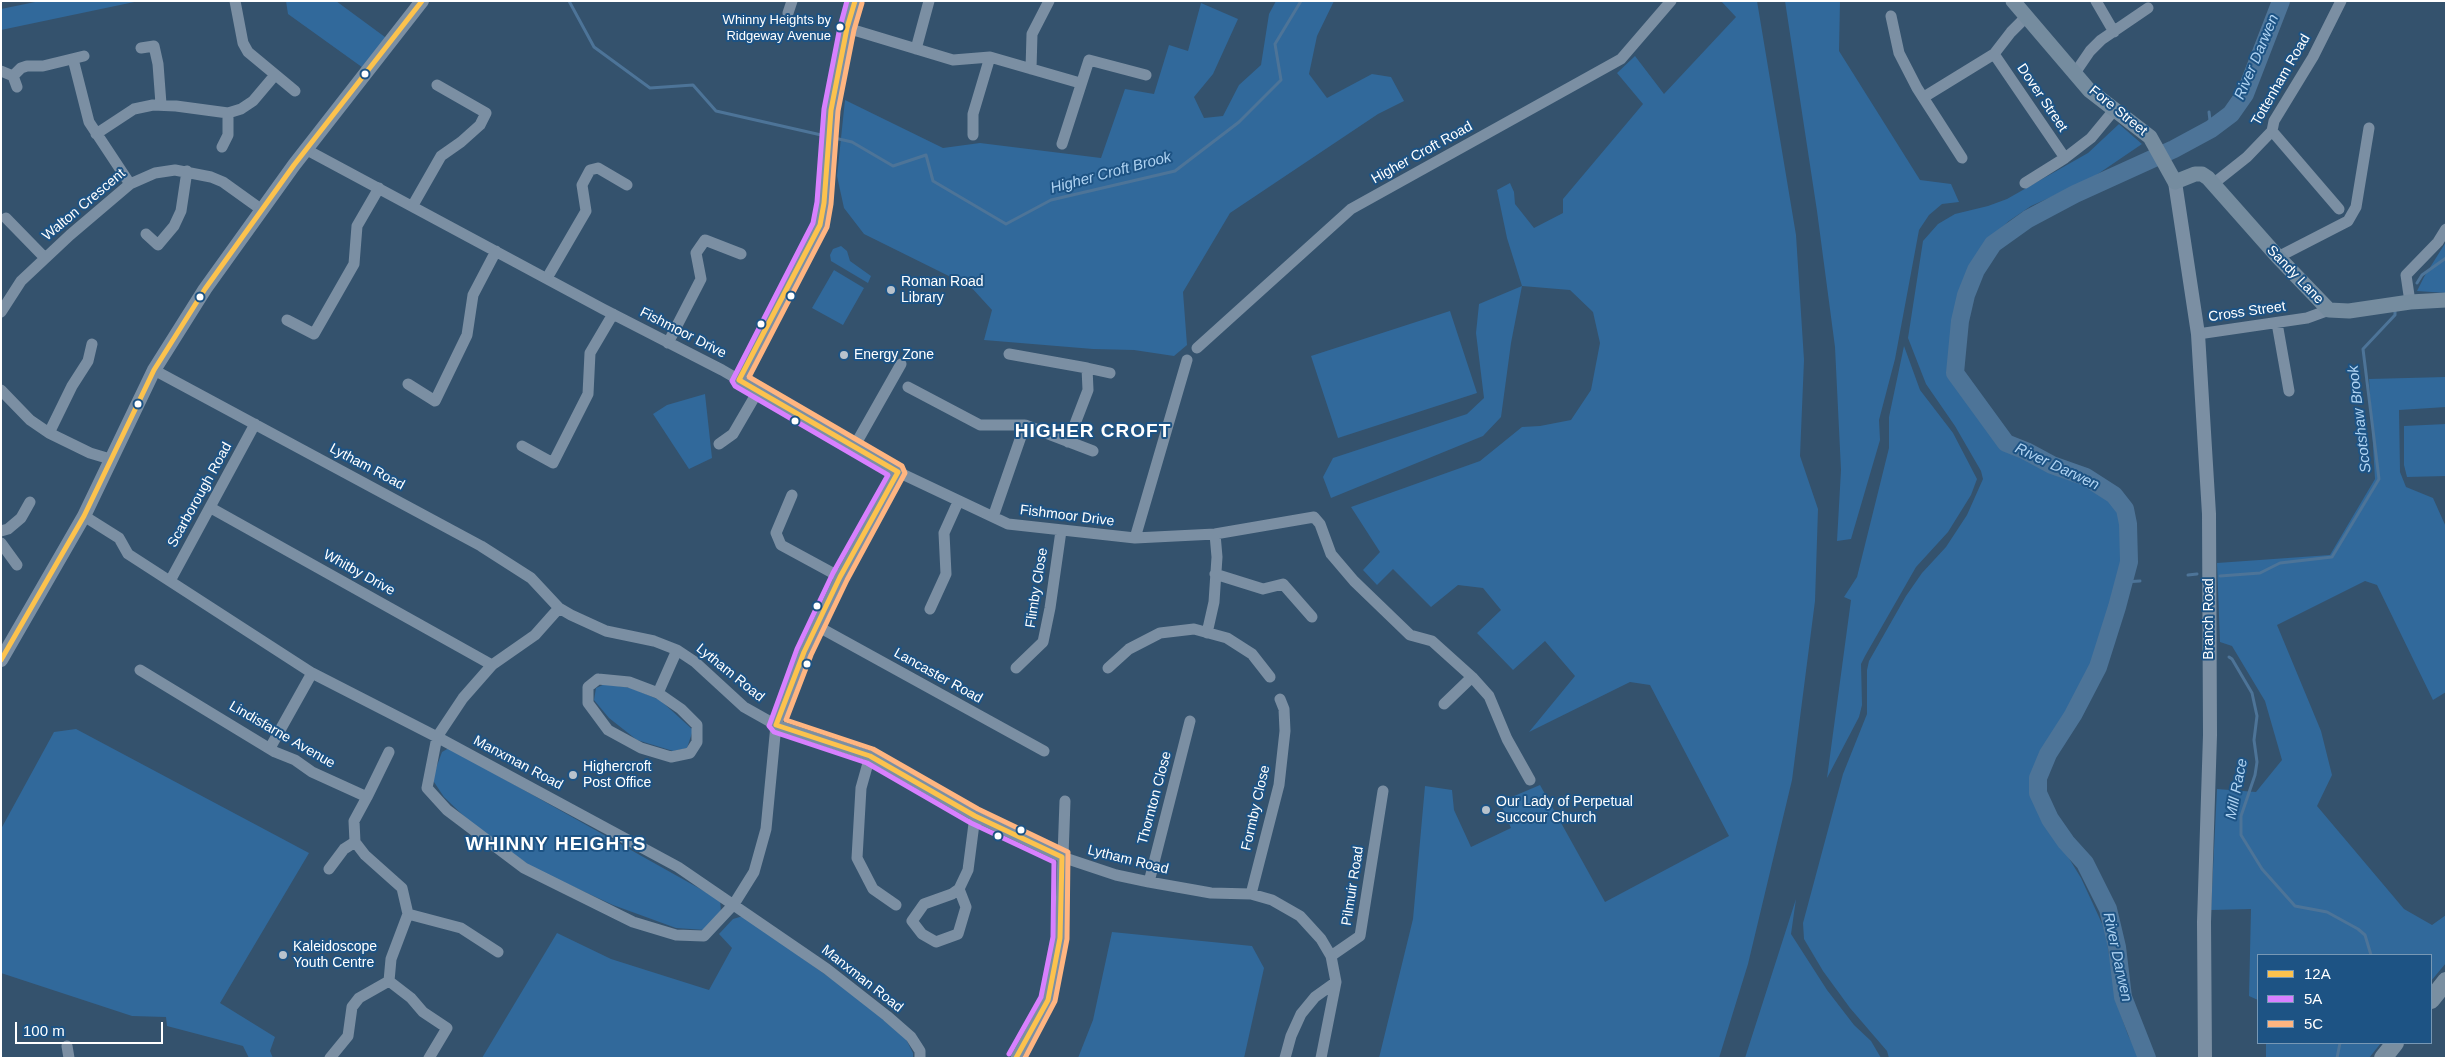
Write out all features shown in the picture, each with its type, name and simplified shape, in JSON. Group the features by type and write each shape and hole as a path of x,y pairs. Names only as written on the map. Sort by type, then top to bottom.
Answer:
{"highway":[{"path":"2432,999 2446,981"},
{"path":"2383,1058 2394,1044"}],"main road":[{"name":"Fore Street","path":"2013,1 2090,90 2144,132 2158,148 2175,182"},
{"name":"Sandy Lane","path":"2175,182 2198,173 2205,175 2278,257 2329,310 2349,311 2410,302 2446,300"}],"street":[{"path":"235,1 245,48 295,91"},
{"path":"1,660 84,516 154,370 205,289 307,150 422,1"},
{"path":"788,13 792,1"},
{"path":"739,380 820,225 824,202 831,110 847,28 855,1"},
{"path":"916,49 929,1"},
{"path":"1031,69 1032,34 1049,1"},
{"name":"Higher Croft Road","path":"1197,348 1352,209 1621,59 1671,1"},
{"path":"2096,1 2114,32"},
{"name":"Tottenham Road","path":"2214,184 2247,157 2272,131 2274,121 2313,57 2341,1"},
{"path":"2076,73 2090,51 2102,40 2148,8"},
{"path":"1891,16 1900,53 1924,97 1962,158"},
{"path":"1924,97 1994,54 2010,32 2027,16"},
{"path":"847,28 953,60 990,56 1080,83"},
{"path":"141,48 154,46 158,64 161,104"},
{"name":"Dover Street","path":"1994,54 2065,158"},
{"path":"973,135 973,114 990,56"},
{"path":"1,71 15,82 21,68 43,66 79,57 85,112 96,134 130,184"},
{"path":"1062,144 1080,83 1089,60 1146,75"},
{"path":"96,134 134,109 161,104 228,113 248,106 275,75"},
{"path":"413,205 441,156 462,142 480,125 486,113 437,86"},
{"path":"2025,183 2065,158 2091,138 2115,109"},
{"path":"222,147 228,135 228,113"},
{"path":"2278,257 2348,220 2356,207 2369,128"},
{"path":"2272,131 2338,209"},
{"name":"Fishmoor Drive","path":"307,150 739,380 898,472 1008,524 1134,538 1215,534 1312,516 1316,518 1331,554 1354,581 1410,635 1432,641 1472,677"},
{"path":"547,278 586,211 582,185 590,170 598,168 627,185"},
{"name":"Walton Crescent","path":"1,312 21,281 45,258 130,184 163,170 187,171 211,177 223,182 262,210"},
{"path":"146,234 158,245 168,235 181,211 187,171"},
{"name":"Branch Road","path":"2175,182 2198,334 2206,441 2209,524 2210,735 2204,922 2204,1058"},
{"path":"287,320 314,334 354,264 357,226 379,188"},
{"path":"6,218 45,258"},
{"path":"2410,302 2406,275 2438,242 2446,229"},
{"path":"668,343 701,279 696,253 705,240 741,254"},
{"path":"408,384 435,401 467,335 473,295 496,251"},
{"name":"Cross Street","path":"2198,334 2307,318 2329,310"},
{"path":"522,446 553,463 588,394 590,353 613,314"},
{"path":"2277,323 2289,390"},
{"path":"48,433 72,386 88,361 92,344"},
{"path":"1009,354 1110,373"},
{"path":"1134,538 1187,360"},
{"path":"854,447 901,364"},
{"path":"1068,442 1088,390 1087,368"},
{"name":"Lytham Road","path":"154,370 481,546 532,578 560,608 606,631 654,641 677,650 695,662 744,707 776,725 870,756 975,816 1062,857 1116,875 1148,882 1211,893 1251,894 1272,900 1300,916 1321,939 1331,956"},
{"path":"908,387 980,424 1025,425 1093,451"},
{"path":"719,444 733,434 758,391"},
{"path":"3,396 48,433 90,453 110,459"},
{"name":"Scarborough Road","path":"170,581 256,424"},
{"path":"993,517 1025,425"},
{"path":"560,608 535,635 492,665 463,698 438,737 427,788 447,810 524,868 633,922 676,935 704,936 734,904 754,872 766,829 776,725 817,626 840,577 898,472"},
{"path":"792,495 776,533 781,544 840,577"},
{"path":"1,532 22,518 30,502"},
{"path":"930,609 946,574 944,533 958,502"},
{"name":"Whitby Drive","path":"211,508 492,665"},
{"name":"Manxman Road","path":"84,516 119,538 128,554 312,673 438,737 678,867 827,969 887,1016 911,1037 920,1051 920,1058"},
{"name":"Flimby Close","path":"1016,668 1043,642 1061,531"},
{"path":"1207,633 1214,602 1215,534"},
{"path":"1,543 17,565"},
{"path":"1215,574 1263,589 1283,584 1312,617"},
{"name":"Lancaster Road","path":"817,626 1044,751"},
{"path":"1108,668 1128,649 1160,633 1194,629 1226,638 1252,654 1270,677"},
{"path":"658,692 677,650"},
{"name":"Lindisfarne Avenue","path":"140,670 270,748 295,760 312,772 367,797"},
{"path":"270,748 312,673"},
{"path":"1444,704 1472,677 1488,696 1507,739 1530,780"},
{"path":"598,679 629,682 658,692 681,709 697,725 697,742 690,752 671,757 641,748 608,730 588,703 588,687 598,679"},
{"name":"Formby Close","path":"1251,894 1279,785 1285,731 1284,709 1280,699"},
{"name":"Thornton Close","path":"1148,882 1190,721"},
{"path":"389,752 354,821 355,842 365,855 402,888 405,893 408,914 391,959 389,981"},
{"path":"870,756 861,788 858,858 873,889 896,905"},
{"name":"Pilmuir Road","path":"1331,956 1360,936 1382,791"},
{"path":"1016,1058 1048,1000 1060,938 1065,800"},
{"path":"959,889 966,907 958,934 936,942 922,934 912,921 924,904 952,894 959,889 968,870 975,816"},
{"path":"329,869 344,849 355,842"},
{"path":"408,914 461,928 498,952"},
{"path":"1321,1058 1336,982 1331,956"},
{"path":"330,1058 348,1036 351,1027 350,1016 359,998 389,981"},
{"path":"389,981 411,998 424,1012 447,1028 429,1058"},
{"path":"1286,1058 1291,1036 1301,1014 1315,997 1336,982"}],"shaded area":[{"path":"40,1 139,1 1,30 1,9"},
{"path":"286,1 336,1 389,40 366,70 288,14"},
{"path":"1276,1 1334,1 1317,36 1309,74 1327,98 1372,74 1391,77 1404,101 1378,114 1230,213 1183,292 1187,345 1174,356 1134,350 1093,349 984,340 992,310 971,287 864,234 844,208 837,176 845,100 943,148 980,143 1101,158 1125,89 1154,94 1169,45 1188,51 1201,3 1238,19 1213,74 1194,97 1204,118 1223,116 1239,85 1261,65 1269,14"},
{"path":"1721,1 1757,1 1796,235 1804,360 1800,456 1818,509 1815,601 1792,780 1748,964 1719,1058 1379,1058 1413,919 1425,786 1452,790 1454,810 1471,847 1511,828 1500,802 1540,785 1605,902 1729,836 1650,685 1630,682 1529,732 1575,676 1545,641 1513,670 1477,633 1501,610 1483,588 1458,585 1431,607 1393,569 1377,585 1363,570 1380,552 1351,507 1480,461 1522,427 1540,426 1571,420 1591,390 1600,343 1593,312 1570,290 1522,286 1507,238 1497,190 1510,183 1514,192 1515,204 1534,228 1563,213 1563,199 1643,104 1617,73 1635,56 1664,94 1736,17"},
{"path":"1785,1 1840,1 1839,51 1920,180 1951,184 1959,202 1942,204 1929,215 1919,230 1895,359 1879,420 1880,440 1851,539 1837,541 1841,470 1835,347 1817,211"},
{"path":"2119,124 2142,144 2089,180 2031,206 2009,221 1988,240 1964,288 1958,317 1952,373 2004,446 2085,481 2114,501 2122,512 2126,529 2125,552 2092,668 2047,746 2036,772 2035,791 2040,811 2081,878 2105,930 2117,1004 2128,1035 2140,1058 1889,1058 1887,1051 1850,1008 1823,971 1804,939 1803,923 1843,774 1867,714 1867,670 1869,661 1906,596 1922,573 1946,547 1967,515 1983,479 1981,471 1955,426 1926,384 1908,338 1923,241 1938,224 1955,214 2007,199 2088,153"},
{"path":"2446,242 2446,293 2417,291 2424,277"},
{"path":"841,246 847,251 850,261 871,276 868,283 831,261 830,255 833,249"},
{"path":"834,270 864,288 843,325 812,308"},
{"path":"1522,286 1511,343 1501,417 1483,436 1331,498 1323,477 1333,458 1467,414 1484,398 1476,333 1479,304"},
{"path":"1450,311 1477,393 1338,438 1311,356"},
{"path":"1904,346 1920,390 1953,433 1977,479 1971,495 1948,532 1916,567 1865,656 1861,664 1862,705 1859,717 1827,778 1851,600 1844,597 1857,577 1889,448 1889,417"},
{"path":"2446,377 2446,407 2399,410 2400,472 2406,487 2433,498 2446,527 2446,692 2433,700 2377,585 2365,581 2277,625 2321,731 2332,775 2317,806 2404,909 2432,925 2446,915 2446,963 2432,980 2432,954 2257,954 2257,1000 2249,996 2251,909 2211,910 2217,789 2256,792 2282,760 2265,701 2232,646 2220,642 2217,563 2330,555 2375,479 2369,379"},
{"path":"705,394 712,458 689,469 653,414 667,405"},
{"path":"2446,424 2446,476 2407,477 2404,465 2404,426"},
{"path":"605,684 631,688 660,700 693,730 687,748 673,751 637,740 609,718 594,700 596,688"},
{"path":"76,729 309,853 220,1003 275,1037 270,1051 273,1058 249,1058 243,1046 167,1026 166,1017 132,1016 1,973 1,829 54,732"},
{"path":"449,748 720,900 721,912 705,930 676,928 613,905 533,868 470,822 444,797 432,779 442,752"},
{"path":"1796,899 1791,934 1827,990 1854,1025 1871,1041 1881,1058 1745,1058"},
{"path":"743,916 857,997 906,1039 913,1053 913,1058 482,1058 557,933 611,959 709,990 732,948 719,934 733,919"},
{"path":"1112,932 1252,946 1264,968 1244,1058 1078,1058 1093,1020"},
{"path":"2266,1044 2380,1044 2369,1058 2266,1058"}],"waterway":[{"name":"Higher Croft Brook","path":"569,1 594,47 650,88 693,85 716,111 852,142 893,166 926,155 933,181 1006,224 1051,200 1175,171 1239,122 1281,80 1275,44 1301,1"},
{"name":"River Darwen","path":"2147,1058 2123,997 2117,947 2108,909 2085,863 2066,842 2050,819 2038,793 2038,778 2048,754 2073,715 2098,667 2117,607 2129,562 2128,524 2125,509 2114,495 2086,477 2052,465 2006,443 1955,373 1960,321 1966,295 1976,270 1993,244 2028,219 2075,194 2174,149 2211,129 2231,114 2245,94 2281,1"},
{"name":"Higher Croft Brook","path":"2209,112 2211,129"},
{"name":"Scotshaw Brook","path":"2417,283 2422,275 2446,258"},
{"name":"Scotshaw Brook","path":"2220,576 2260,573 2280,563 2332,557 2379,479 2363,349 2395,315 2395,311"},
{"name":"Scotshaw Brook","path":"2188,575 2197,574"},
{"name":"Scotshaw Brook","path":"2124,582 2140,581"},
{"name":"Mill Race","path":"2229,657 2252,693 2257,716 2254,740 2257,762 2255,775 2241,816 2241,835 2262,869 2295,906 2327,912 2358,929 2365,935 2371,954"},
{"name":"Mill Race","path":"2337,1058 2340,1044"}],"transit line":[{"name":"12A","path":"1,660 84,516 154,370 205,289 294,165 422,1"},
{"name":"5A","path":"847,1 824,109 817,202 813,223 732,381 735,386 888,475 833,573 797,649 769,726 774,732 867,763 971,823 1054,862 1053,937 1041,997 1009,1054"},
{"name":"12A","path":"855,1 847,28 831,110 824,203 820,225 739,380 898,472 840,577 804,652 776,725 870,756 975,816 1062,857 1060,938 1048,1000 1016,1058"},
{"name":"5C","path":"862,3 854,30 838,111 831,204 827,227 749,377 902,466 905,473 847,580 811,655 786,720 873,749 978,809 1068,852 1067,939 1055,1001 1025,1058"}],"place":[{"name":"Whinny Heights by Ridgeway Avenue","path":"840,27"},
{"name":"Roman Road Library","path":"891,290"},
{"name":"Energy Zone","path":"844,355"},
{"name":"Highercroft Post Office","path":"573,775"},
{"name":"Our Lady of Perpetual Succour Church","path":"1486,810"},
{"name":"Kaleidoscope Youth Centre","path":"283,955"}],"district":[{"name":"HIGHER CROFT","path":"1093,432"},
{"name":"WHINNY HEIGHTS","path":"556,845"}]}
